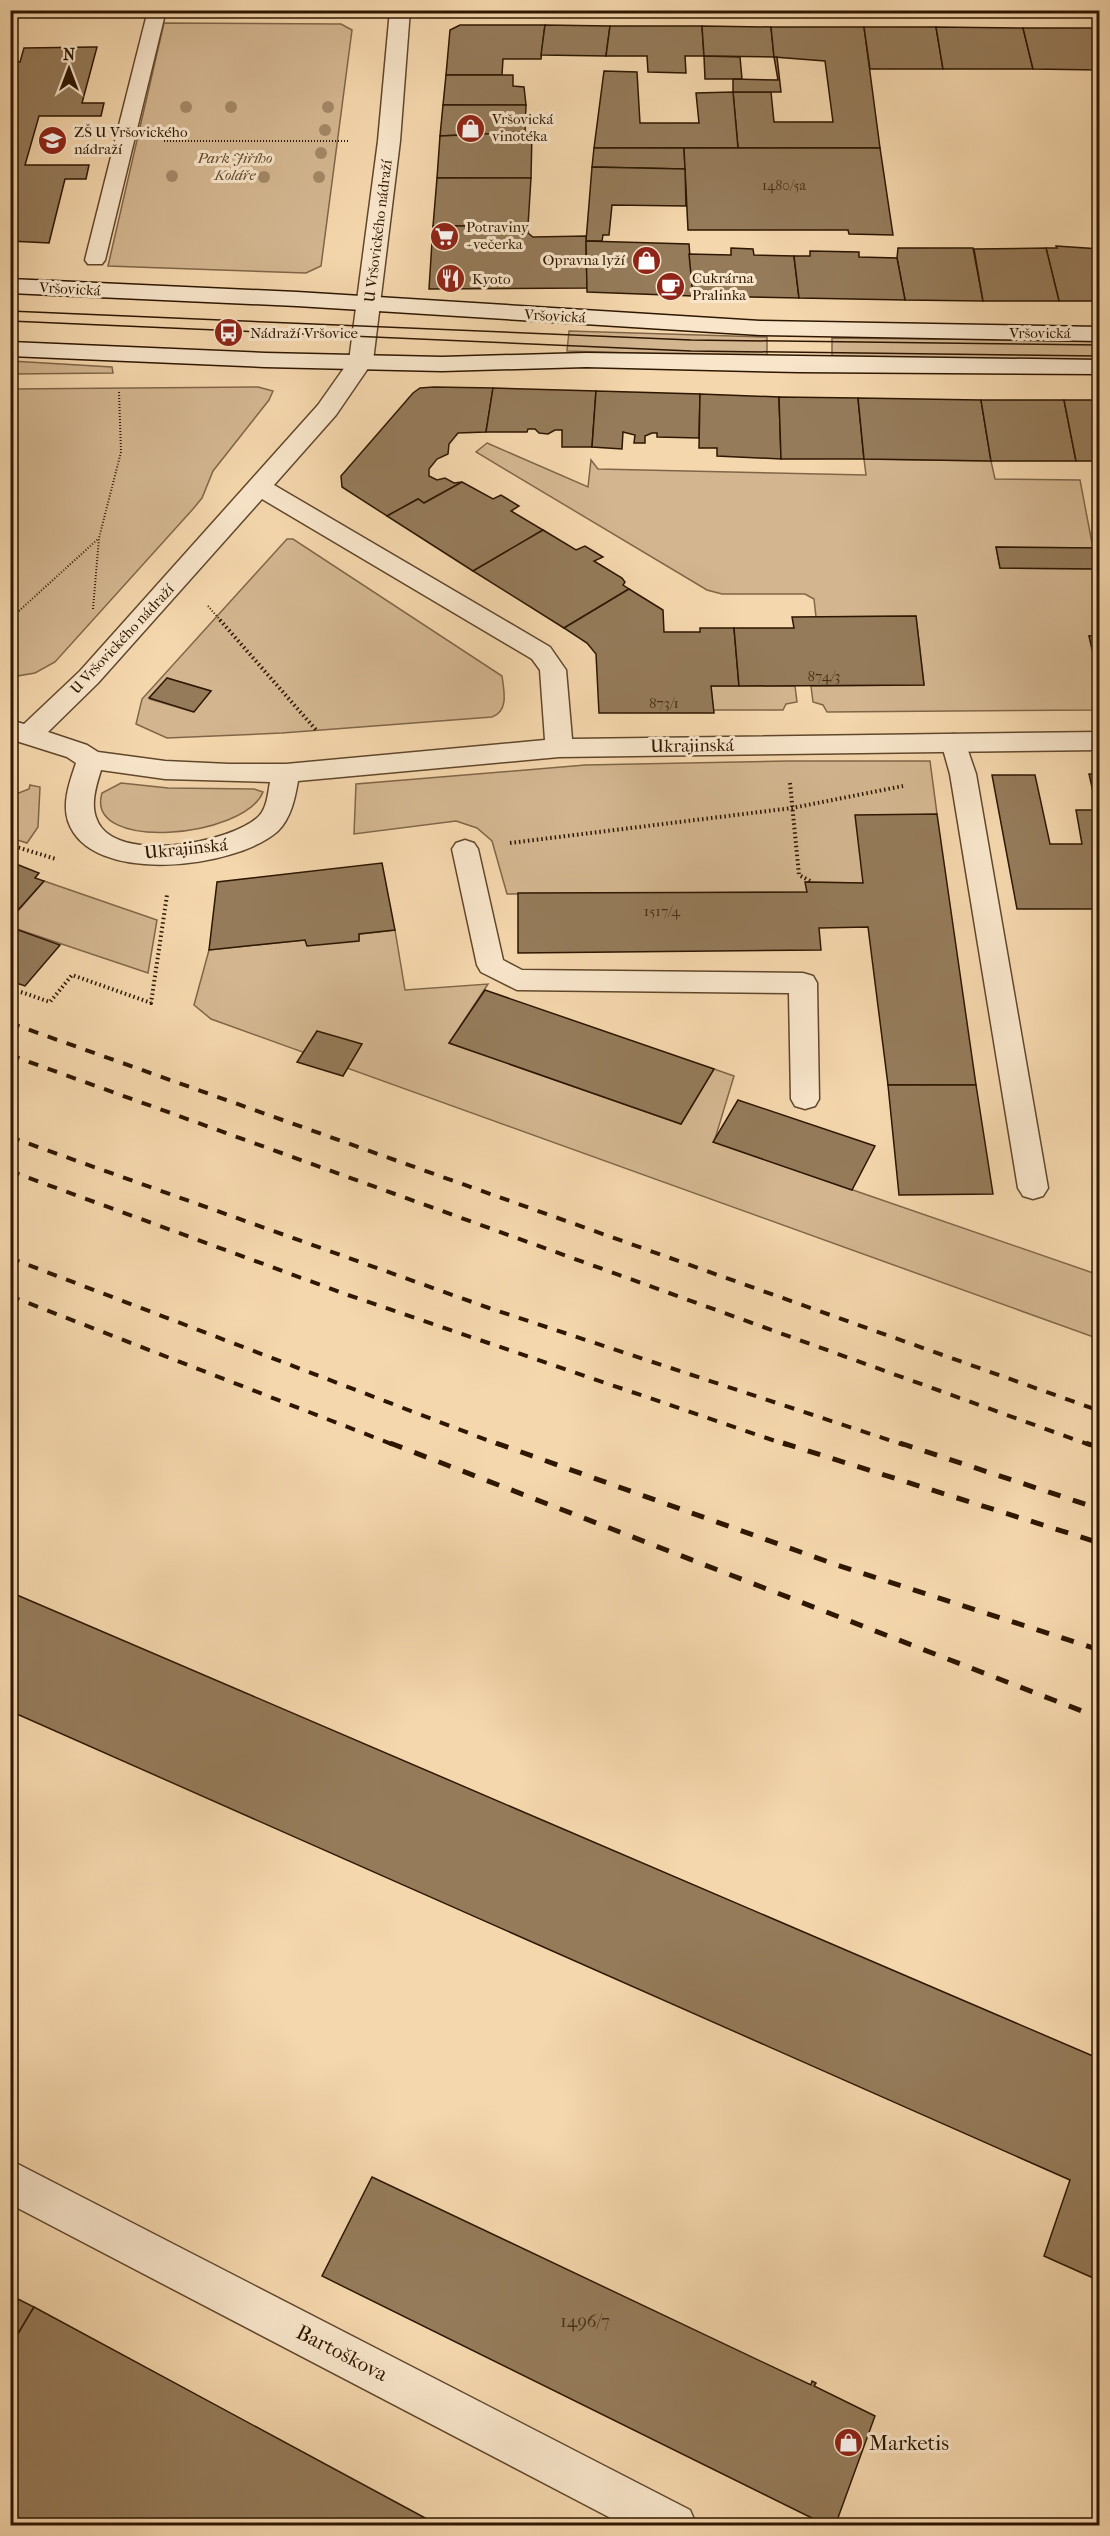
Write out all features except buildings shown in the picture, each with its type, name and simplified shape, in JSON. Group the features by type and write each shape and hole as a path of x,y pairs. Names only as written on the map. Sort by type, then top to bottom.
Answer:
{"street":[{"name":"U Vršovického nádraží","path":"20,732 89,677 327,410 361,361 389,141 400,10"},
{"name":"Vršovická","path":"10,286 799,329 1100,334"},
{"path":"799,329 799,365"},
{"name":"Vršovická","path":"10,349 442,364 586,360 799,365 1100,367"},
{"path":"259,488 541,653 553,670 559,748"},
{"name":"Ukrajinská","path":"20,732 77,751 91,760 165,770 286,773 559,748 1100,741"},
{"name":"Ukrajinská","path":"91,760 80,804 85,827 91,836 108,847 130,854 157,855 204,850 238,843 269,824 275,813 286,773"},
{"name":"Bartoškova","path":"10,2181 672,2525"}],"lane":[{"path":"95,260 157,10"},
{"path":"954,742 963,774 1033,1188"},
{"path":"465,849 491,964 517,980 803,983 805,1099"}],"path":[{"path":"124,141 349,141"},
{"path":"92,615 99,538 121,452 118,387"},
{"path":"10,619 99,538"},
{"path":"203,600 322,736"},
{"path":"790,780 799,875 812,882"},
{"path":"510,843 792,808 908,785"},
{"path":"10,845 63,861"},
{"path":"21,992 50,1002 72,975 151,1003 168,891"}],"green space":[{"name":"Park Jiřího Koláře","path":"164,23 341,24 352,30 321,266 306,273 108,266"},
{"path":"569,331 767,337 767,357 567,351"},
{"path":"832,338 1099,341 1099,361 832,358"},
{"path":"11,361 112,367 113,373 11,374"},
{"path":"258,387 273,391 269,400 213,471 202,498 193,509 55,662 35,673 11,677 11,389"},
{"path":"487,443 588,487 591,460 598,469 866,475 864,459 991,461 995,479 1080,480 1092,543 1099,544 1099,548 996,547 1000,568 1099,569 1099,635 1089,636 1099,682 1099,710 827,712 823,705 813,702 811,686 924,685 916,616 816,617 814,599 805,594 722,594 707,590 476,452"},
{"path":"287,539 293,539 502,676 504,694 501,710 492,717 282,733 167,738 136,724 142,699","holes":["167,678 211,691 193,712 150,699"]},
{"path":"711,686 795,686 797,702 786,704 783,710 713,710"},
{"path":"930,761 937,814 863,883 806,882 807,892 507,894 492,841 477,828 456,821 354,834 356,784 585,765"},
{"path":"121,783 168,788 254,789 263,792 250,808 228,820 199,828 169,832 140,831 117,825 103,812 102,793"},
{"path":"30,785 40,787 38,827 27,843 11,838 11,796 29,789"},
{"path":"44,881 157,920 148,973 11,927 11,919"},
{"path":"395,930 405,990 488,984 449,1043 681,1124 714,1069 734,1076 714,1142 1099,1275 1099,1339 211,1019 194,1005 209,950 305,940 359,940 359,934"}],"tram line":[{"path":"10,311 691,340 1100,345"},
{"path":"10,321 691,351 1100,356"}],"railway":[{"path":"10,1023 1100,1411"},
{"path":"10,1055 1090,1445"},
{"path":"10,1137 489,1308 904,1445"},
{"path":"10,1171 348,1295 787,1445"},
{"path":"10,1258 500,1445"},
{"path":"10,1296 394,1445"},
{"path":"390,1443 1100,1718"},
{"path":"496,1443 837,1565 1100,1650"},
{"path":"783,1443 1100,1543"},
{"path":"900,1443 1100,1509"},
{"path":"1086,1443 1100,1448"}],"place":[{"name":"Vršovická vinotéka","path":"471,128"},
{"name":"ZŠ U Vršovického nádraží","path":"53,141"},
{"name":"Potraviny - večerka","path":"445,236"},
{"name":"Opravna lyží","path":"646,260"},
{"name":"Kyoto","path":"451,279"},
{"name":"Cukrárna Pralinka","path":"671,287"},
{"name":"Nádraží Vršovice","path":"229,333"},
{"name":"Marketis","path":"848,2443"}]}
